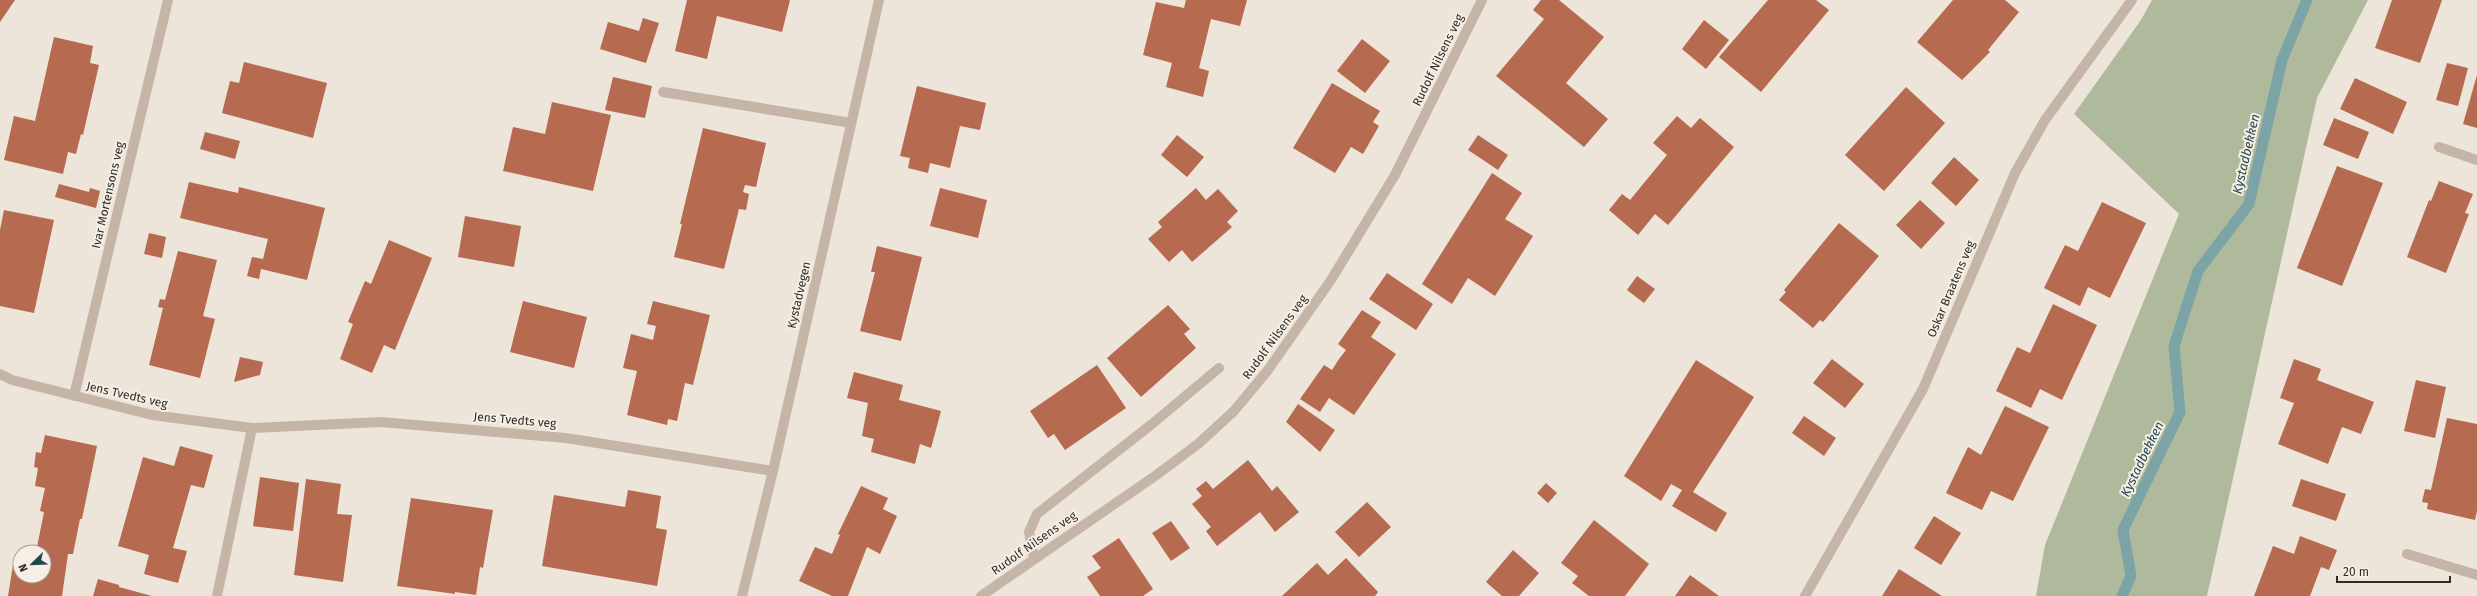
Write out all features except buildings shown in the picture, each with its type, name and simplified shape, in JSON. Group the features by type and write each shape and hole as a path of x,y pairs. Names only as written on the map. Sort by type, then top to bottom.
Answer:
{"street":[{"name":"Ivar Mortensons veg","path":"74,396 168,0"},
{"name":"Kystadvegen","path":"742,596 773,471 879,0"},
{"name":"Rudolf Nilsens veg","path":"981,596 1198,444 1234,411 1268,370 1331,280 1395,175 1482,0"},
{"name":"Oskar Braatens veg","path":"1806,596 1923,389 2015,173 2045,120 2132,0"},
{"path":"663,92 851,123"},
{"path":"2439,147 2477,160"},
{"path":"1034,559 1029,532 1037,514 1152,424 1219,368"},
{"name":"Jens Tvedts veg","path":"0,374 12,380 152,415 252,428 388,423 566,438 773,471"},
{"path":"217,596 252,428"},
{"path":"2407,554 2477,575"}],"green space":[{"path":"2152,0 2368,0 2317,98 2207,596 2036,596 2045,545 2179,214 2074,114 2141,20"}],"waterway":[{"name":"Kystadbekken","path":"2122,596 2131,576 2123,530 2180,412 2174,346 2198,271 2249,204 2282,60 2307,0"}]}
